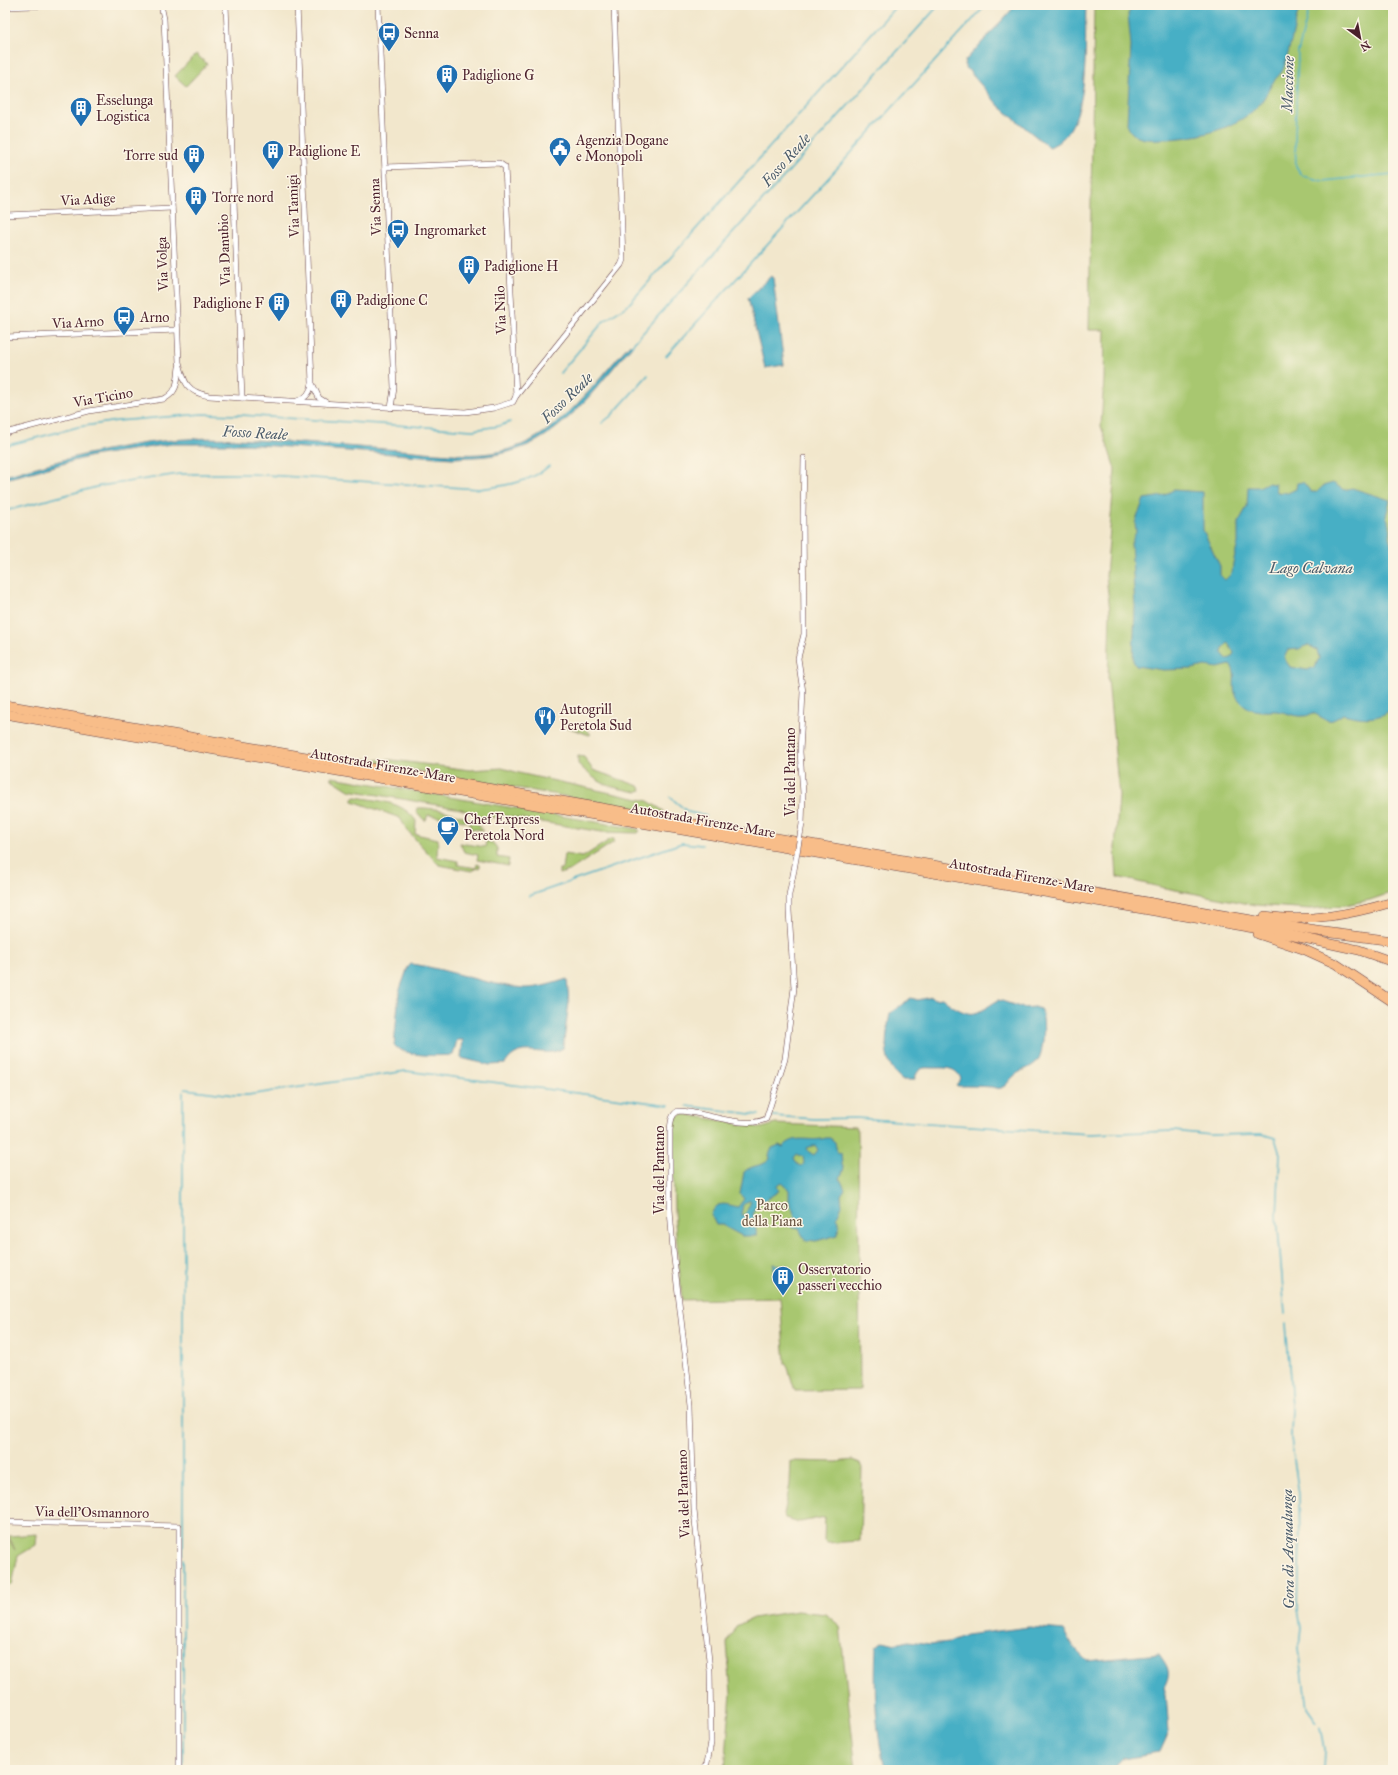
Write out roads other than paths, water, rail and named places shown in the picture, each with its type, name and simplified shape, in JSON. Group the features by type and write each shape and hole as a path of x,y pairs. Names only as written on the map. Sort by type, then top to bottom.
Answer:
{"highway":[{"name":"Autostrada Firenze-Mare","path":"5,705 1310,930 1393,941"},
{"name":"Autostrada Firenze-Mare","path":"5,714 1230,924 1307,938 1360,950 1393,962"},
{"path":"1151,902 1298,919 1333,916 1393,902"},
{"path":"1230,924 1303,949 1336,964 1393,1002"}],"street":[{"path":"5,7 61,5"},
{"name":"Via Volga","path":"161,5 164,19 179,362 185,382 194,392 210,396 391,408"},
{"name":"Via Danubio","path":"226,5 242,398"},
{"name":"Via Tamigi","path":"297,5 312,383 319,398 330,404"},
{"name":"Via Senna","path":"378,5 394,388 391,408"},
{"path":"391,408 480,411 513,402 516,396 623,260 614,5"},
{"name":"Via Nilo","path":"385,167 502,164 506,170 516,396"},
{"name":"Via Adige","path":"5,215 172,208"},
{"name":"Via Arno","path":"5,337 177,330"},
{"name":"Via Ticino","path":"5,433 89,411 164,400 172,395 177,387 179,362"},
{"path":"292,402 307,397 311,390 312,383"},
{"name":"Via del Pantano","path":"703,1770 707,1763 711,1743 710,1671 694,1510 691,1405 673,1250 670,1209 670,1130 674,1113 678,1111 744,1122 760,1122 766,1119 785,1059 794,988 789,895 802,824 803,793 800,752 803,692 798,658 804,634 804,458"},
{"name":"Via dell'Osmannoro","path":"5,1522 178,1526 179,1770"}],"water":[{"path":"1016,5 1086,5 1085,62 1080,104 1073,123 1064,137 1050,147 999,106 964,65 965,61"},
{"path":"1133,5 1300,5 1289,52 1283,69 1273,82 1264,99 1248,115 1237,122 1213,132 1174,139 1145,139 1132,133 1127,124 1131,46 1128,14"},
{"path":"771,276 773,278 784,365 765,368 748,298"},
{"path":"630,344 632,346 592,393 578,409 562,423 546,435 528,445 501,454 453,458 244,444 171,444 92,456 5,479 5,476 62,460 120,447 207,438 456,454 485,454 499,452 530,441 562,418 591,389"},
{"name":"Lago Calvana","path":"1303,482 1311,492 1317,492 1323,486 1333,483 1344,490 1352,488 1390,500 1386,516 1390,525 1389,536 1393,552 1393,707 1382,715 1369,718 1343,714 1334,719 1328,720 1313,713 1307,716 1301,716 1276,711 1254,710 1245,706 1237,697 1234,689 1234,672 1230,665 1218,668 1205,666 1192,669 1163,670 1136,666 1133,661 1135,606 1131,543 1136,532 1135,523 1144,499 1163,496 1173,490 1203,492 1203,530 1220,566 1220,575 1225,580 1232,573 1238,543 1238,523 1247,507 1248,487 1259,487 1267,483 1275,484 1277,492 1288,493 1296,489 1297,483","holes":["1228,643 1234,653 1231,658 1227,659 1222,653 1223,648","1308,645 1317,650 1319,658 1315,667 1307,670 1290,667 1284,658 1288,650 1299,649"]},
{"path":"411,964 426,966 511,987 531,988 552,984 567,979 569,1002 563,1048 548,1052 518,1052 505,1064 490,1065 461,1058 463,1040 457,1040 453,1055 423,1055 400,1050 394,1046 399,992 408,967"},
{"path":"932,997 934,999 942,998 957,1009 967,1013 981,1011 999,1000 1023,1008 1035,1007 1040,1009 1043,1019 1044,1034 1042,1050 1038,1060 1033,1065 1015,1075 1006,1085 1000,1088 958,1086 956,1085 961,1079 959,1075 953,1070 945,1068 922,1068 918,1071 914,1080 903,1080 896,1074 891,1066 886,1050 890,1013 911,998 918,1000"},
{"path":"830,1138 835,1142 837,1152 841,1153 842,1165 844,1168 840,1179 845,1189 841,1195 842,1205 837,1217 839,1220 838,1235 816,1241 805,1240 799,1229 793,1228 789,1223 793,1223 792,1219 796,1218 789,1201 789,1190 781,1183 777,1186 779,1191 756,1206 754,1210 753,1218 756,1236 742,1236 722,1225 716,1225 711,1215 713,1210 722,1204 738,1207 744,1199 740,1194 744,1172 747,1169 767,1162 770,1159 769,1155 772,1148 779,1145 783,1147 793,1140 798,1139","holes":["815,1145 818,1150 814,1155 809,1152 807,1148","797,1154 803,1157 804,1163 802,1166 798,1165 794,1158","748,1201 751,1201 746,1213 742,1216 743,1205"]},
{"path":"774,1264 788,1266 787,1281 773,1280"},
{"path":"1029,1627 1064,1630 1075,1649 1087,1661 1159,1654 1168,1670 1168,1677 1164,1687 1169,1732 1160,1752 1122,1758 1116,1764 1115,1770 886,1770 877,1726 875,1677 876,1647 883,1641 896,1644 909,1641 930,1644 949,1642 966,1635"}],"waterway":[{"path":"560,373 604,321 628,305 897,5"},
{"name":"Fosso Reale","path":"631,346 939,5"},
{"path":"666,356 986,5"},
{"name":"Maccione","path":"1310,5 1298,52 1295,136 1296,166 1303,176 1323,181 1393,174"},
{"path":"602,423 611,416 648,375"},
{"path":"5,446 78,427 117,421 202,414 241,415 473,430 499,426 510,422"},
{"path":"5,511 100,486 179,474 251,474 479,489 516,483 542,472 549,466"},
{"path":"670,797 688,812 706,816"},
{"path":"529,896 682,843 702,845"},
{"path":"185,1089 234,1095 248,1095 406,1071 669,1105"},
{"path":"183,1092 183,1554"},
{"path":"687,1106 759,1115"},
{"path":"773,1116 815,1119 856,1118 1089,1134 1174,1131 1211,1135 1261,1134 1275,1138 1280,1155 1277,1216 1285,1314"},
{"name":"Gora di Acqualunga","path":"1286,1323 1292,1407 1291,1438 1299,1495 1300,1540 1298,1609 1301,1628 1299,1648 1307,1708 1317,1722"},
{"path":"183,1559 183,1683"},
{"path":"183,1687 183,1770"},
{"name":"Gora di Acqualunga","path":"1320,1727 1324,1749 1323,1770"}],"place":[{"name":"Senna","path":"389,52"},
{"name":"Padiglione G","path":"447,94"},
{"name":"Esselunga Logistica","path":"81,128"},
{"name":"Agenzia Dogane e Monopoli","path":"560,168"},
{"name":"Padiglione E","path":"273,170"},
{"name":"Torre sud","path":"194,174"},
{"name":"Torre nord","path":"196,216"},
{"name":"Ingromarket","path":"398,250"},
{"name":"Padiglione H","path":"469,286"},
{"name":"Padiglione C","path":"341,320"},
{"name":"Padiglione F","path":"279,322"},
{"name":"Arno","path":"124,336"},
{"name":"Autogrill Peretola Sud","path":"545,736"},
{"name":"Chef Express Peretola Nord","path":"448,846"},
{"name":"Osservatorio passeri vecchio","path":"783,1296"}],"park label":[{"name":"Parco della Piana","path":"772,1214"}]}
